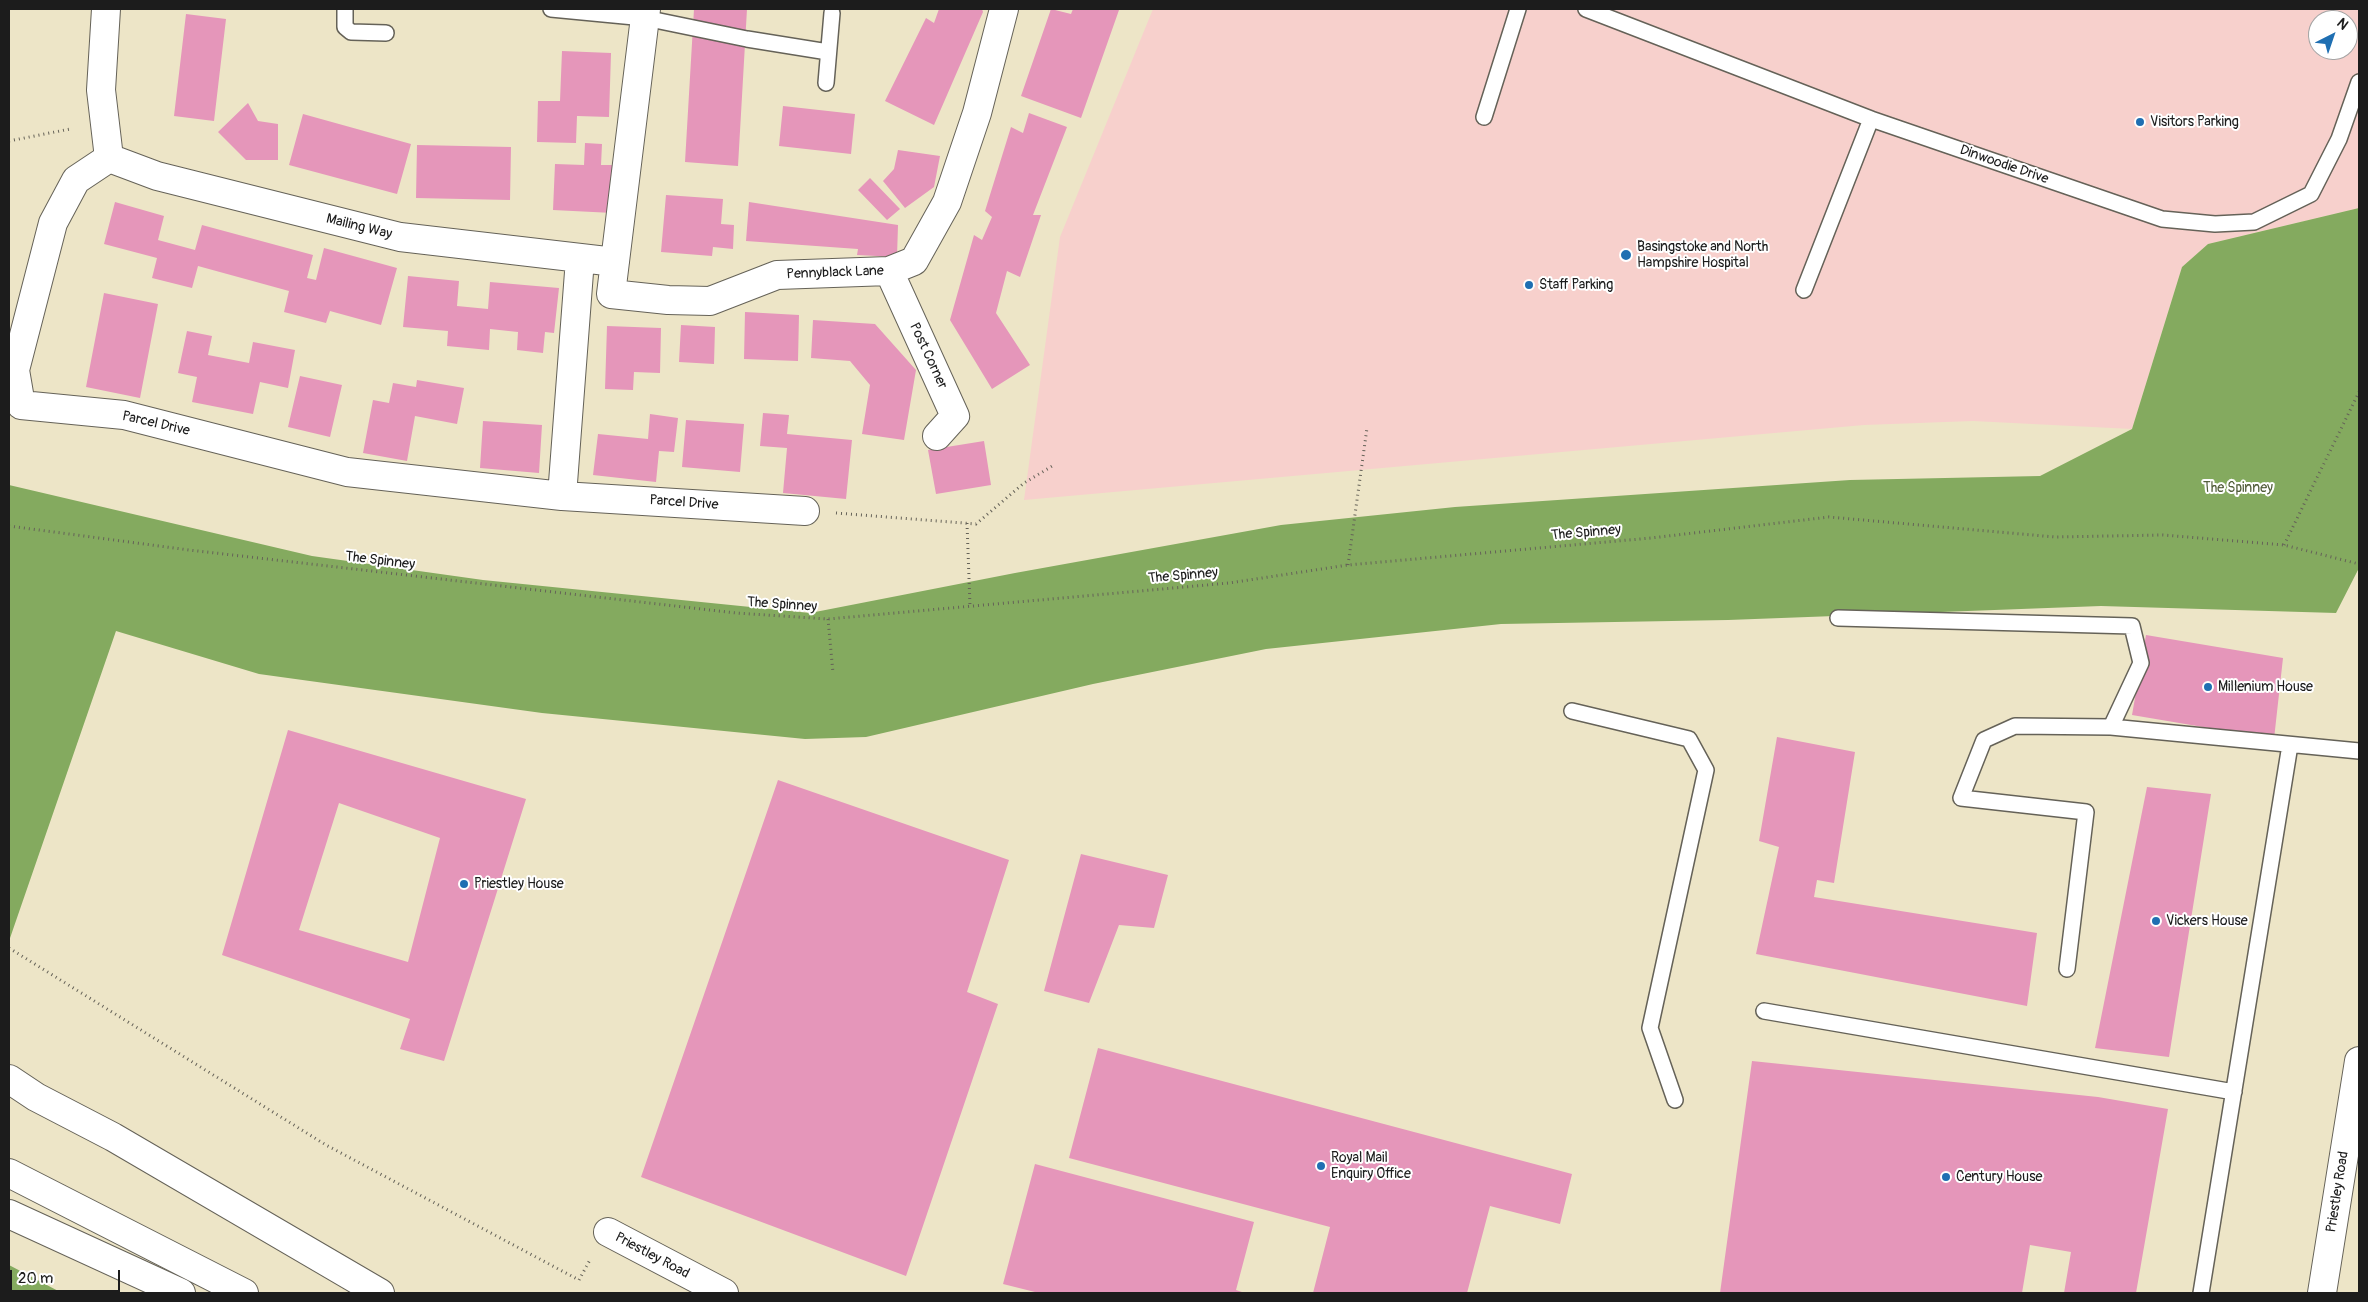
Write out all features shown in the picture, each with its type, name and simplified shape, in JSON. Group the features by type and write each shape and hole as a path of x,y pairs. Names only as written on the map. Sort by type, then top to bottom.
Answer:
{"main road":[{"path":"106,9 101,90 110,158"},
{"name":"Pennyblack Lane","path":"615,262 611,294 668,300 710,301 777,275 889,272 914,261 947,202 977,113 1004,9"},
{"path":"615,262 646,13"},
{"name":"Mailing Way","path":"110,158 157,176 400,237 615,262"},
{"name":"Parcel Drive","path":"110,158 76,180 53,223 15,370 21,405 124,415 347,472 562,496 806,511"},
{"path":"562,496 580,258"},
{"name":"Post Corner","path":"889,272 955,416 937,436"},
{"name":"Priestley Road","path":"2322,1293 2359,1061"},
{"path":"9,1079 36,1097 113,1137 380,1293"},
{"path":"9,1173 244,1293"},
{"path":"9,1214 181,1293"},
{"name":"Priestley Road","path":"608,1232 724,1293"}],"lane":[{"path":"345,9 346,27 351,32 386,33"},
{"path":"551,9 646,13 746,39 828,52"},
{"path":"1484,117 1518,9"},
{"name":"Dinwoodie Drive","path":"1586,9 1871,119 2162,219 2215,224 2254,222 2311,194 2339,139 2359,82"},
{"path":"826,83 832,13"},
{"path":"1804,290 1871,119"},
{"path":"1838,618 2132,626 2141,663 2111,727"},
{"path":"1572,711 1689,739 1706,770 1650,1028 1675,1100"},
{"path":"2067,969 2086,812 1961,798 1984,740 2015,726 2111,727 2359,751"},
{"path":"2201,1293 2290,745"},
{"path":"1764,1011 2234,1092"}],"path":[{"path":"9,141 70,128 73,135"},
{"path":"2284,544 2359,392"},
{"path":"1348,565 1367,428"},
{"path":"806,511 976,524 1024,483 1054,465"},
{"name":"The Spinney","path":"9,526 208,552 736,613 828,619 1228,583 1348,565 1651,538 1829,517 2055,537 2163,535 2284,544 2359,564"},
{"path":"967,524 970,606"},
{"path":"828,619 833,673"},
{"path":"9,948 326,1146 578,1280"}],"shaded area":[{"name":"Basingstoke and North Hampshire Hospital","path":"1153,9 2359,9 2359,208 2208,244 2182,267 2132,429 1973,421 1864,425 1024,500 1060,237"}],"green space":[{"name":"The Spinney","path":"2359,208 2359,568 2336,613 2101,606 1728,620 1501,624 1266,649 1093,684 866,737 805,739 542,713 259,674 116,631 9,941 9,485 312,556 483,580 810,613 1015,573 1281,525 1455,507 1850,480 2040,476 2132,429 2182,267 2208,244"},
{"path":"9,1265 62,1293 9,1293"}],"building":[{"path":"694,9 747,9 738,166 685,162"},
{"path":"939,9 982,9 983,12 934,125 885,101 926,18 934,23"},
{"path":"1051,9 1071,14 1073,9 1119,10 1081,118 1021,96"},
{"path":"186,14 226,19 214,121 174,116"},
{"path":"562,51 611,53 609,117 577,116 576,143 537,142 538,101 560,101"},
{"path":"248,103 258,121 278,124 278,160 246,160 218,132"},
{"path":"783,106 855,114 851,154 779,146"},
{"path":"1029,113 1067,127 1033,215 1041,215 1020,277 1007,271 996,313 1030,365 992,389 950,320 974,235 982,240 992,217 985,211 1011,127 1023,133"},
{"path":"303,114 411,144 397,194 289,165"},
{"path":"585,143 602,144 601,165 615,165 613,213 553,210 555,164 584,165"},
{"path":"417,145 511,147 510,200 416,198"},
{"path":"898,150 940,156 934,187 905,208 883,181 894,169"},
{"path":"870,178 900,209 887,220 858,190"},
{"path":"666,195 723,199 721,224 734,225 733,249 713,247 712,256 661,252"},
{"path":"115,202 164,216 158,240 195,250 202,225 313,255 307,278 316,280 324,248 397,268 381,325 330,311 326,323 284,312 289,291 198,266 192,288 152,278 157,258 104,244"},
{"path":"749,202 898,225 897,257 857,255 858,249 746,241"},
{"path":"408,276 459,281 457,306 488,309 490,282 559,288 554,333 545,332 543,353 517,350 518,332 490,329 489,350 447,346 448,331 403,327"},
{"path":"104,293 158,304 140,398 86,387"},
{"path":"745,312 799,315 798,361 744,359"},
{"path":"813,320 875,324 916,370 904,440 862,434 870,385 850,361 811,358"},
{"path":"681,325 715,327 714,364 679,362"},
{"path":"607,326 661,328 660,373 634,372 633,390 605,389"},
{"path":"187,331 212,336 208,355 249,363 253,342 295,350 288,388 260,382 253,414 192,402 197,377 178,373"},
{"path":"300,376 342,385 330,437 288,427"},
{"path":"417,380 464,388 457,424 415,416 407,461 363,453 373,400 389,403 393,383 416,387"},
{"path":"763,413 789,415 787,434 852,440 846,499 783,493 787,448 760,446"},
{"path":"650,414 678,418 674,452 659,451 656,482 593,475 598,434 648,439"},
{"path":"686,420 744,424 740,472 682,467"},
{"path":"483,421 542,425 539,473 480,468"},
{"path":"984,441 991,485 936,494 928,450"},
{"name":"Millenium House","path":"2146,635 2283,658 2274,739 2132,715"},
{"name":"Priestley House","path":"288,730 526,799 444,1061 400,1049 410,1019 222,955","holes":["339,803 440,838 408,962 299,930"]},
{"path":"1777,737 1855,752 1834,883 1817,880 1814,897 2037,933 2027,1006 1756,954 1779,847 1759,841"},
{"path":"778,780 1009,860 967,992 998,1004 906,1276 641,1177"},
{"name":"Vickers House","path":"2147,787 2211,794 2169,1057 2095,1048"},
{"path":"1081,854 1168,875 1154,928 1119,925 1089,1003 1044,991"},
{"name":"Royal Mail Enquiry Office","path":"1098,1048 1572,1174 1560,1224 1490,1206 1467,1293 1313,1293 1330,1227 1069,1158"},
{"name":"Century House","path":"1752,1061 2098,1097 2168,1109 2136,1293 2064,1293 2071,1252 2030,1245 2022,1293 1720,1293"},
{"path":"1035,1164 1254,1222 1236,1290 1245,1293 1039,1293 1003,1284"}],"place":[{"name":"Visitors Parking","path":"2140,122"},
{"name":"Basingstoke and North Hampshire Hospital","path":"1626,255"},
{"name":"Staff Parking","path":"1529,285"},
{"name":"Millenium House","path":"2208,687"},
{"name":"Priestley House","path":"464,884"},
{"name":"Vickers House","path":"2156,921"},
{"name":"Royal Mail Enquiry Office","path":"1321,1166"},
{"name":"Century House","path":"1946,1177"}]}
